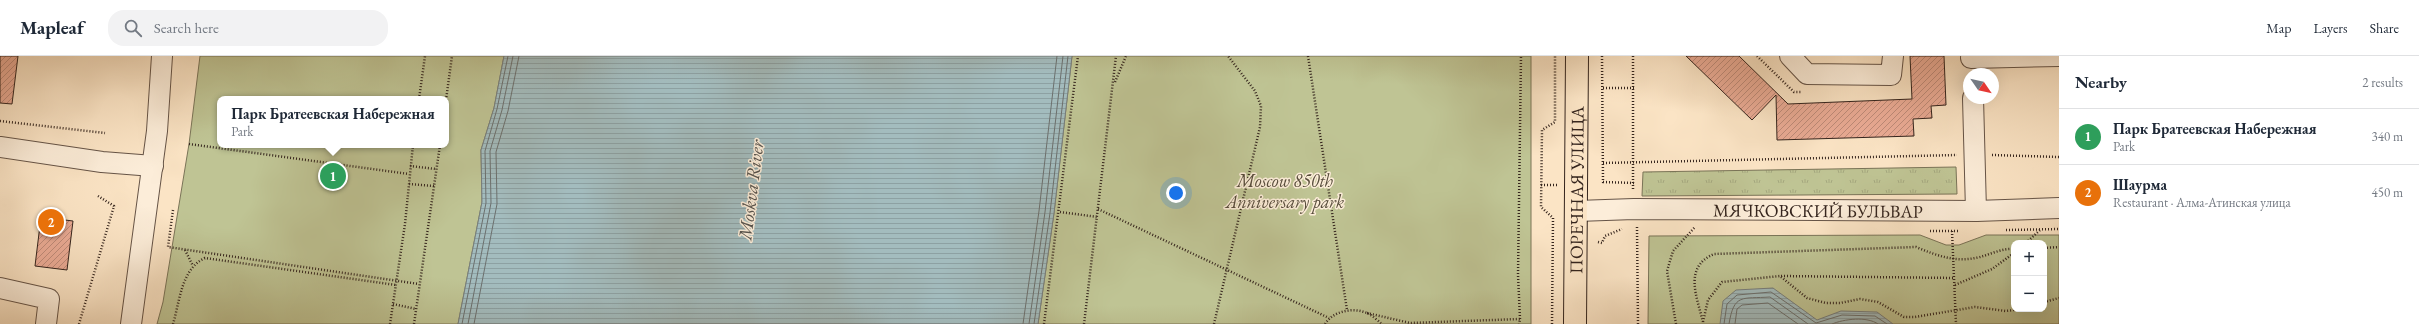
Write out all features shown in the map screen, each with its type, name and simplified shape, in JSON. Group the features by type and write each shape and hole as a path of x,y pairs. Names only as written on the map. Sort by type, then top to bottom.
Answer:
{"main road":[{"name":"ПОРЕЧНАЯ УЛИЦА","path":"1575,324 1577,56"}],"street":[{"path":"131,324 153,166 162,56"},
{"path":"1790,56 1807,74 1891,75 1893,56"},
{"path":"1972,63 2059,56"},
{"path":"1973,104 1976,155 1976,211"},
{"path":"0,147 102,162 153,166"},
{"name":"МЯЧКОВСКИЙ БУЛЬВАР","path":"1577,211 1634,209 1976,211 2059,208"},
{"path":"0,288 49,299 46,324"}],"path":[{"path":"420,96 426,56"},
{"path":"447,96 452,56"},
{"path":"1044,324 1060,212 1078,56"},
{"path":"1084,324 1114,84 1116,56"},
{"path":"1114,84 1126,56"},
{"path":"1214,324 1224,270 1260,127 1261,106 1255,91 1228,56"},
{"path":"1308,56 1347,310"},
{"path":"1519,324 1518,276 1521,56"},
{"path":"1552,324 1553,218 1541,207 1541,185 1542,130 1555,122 1555,56"},
{"path":"1602,56 1604,182 1634,183"},
{"path":"1633,193 1635,163 1634,56"},
{"path":"1602,88 1634,88"},
{"path":"0,121 105,133"},
{"path":"189,144 217,148"},
{"path":"218,148 409,174"},
{"path":"390,324 413,148"},
{"path":"414,324 440,148"},
{"path":"1603,163 1976,155 2059,157"},
{"path":"410,166 436,169"},
{"path":"409,184 434,186"},
{"path":"1541,185 1558,185"},
{"path":"79,324 114,206 98,196"},
{"path":"1098,209 1224,270 1329,318"},
{"path":"173,210 168,247 420,284"},
{"path":"1060,212 1098,217"},
{"path":"1636,223 1638,324"},
{"path":"1676,324 1667,271 1673,251 1696,226"},
{"path":"1598,242 1602,243 1605,236 1625,228"},
{"path":"1631,228 1637,228"},
{"path":"2029,240 2041,229"},
{"path":"1952,231 1956,324"},
{"path":"1703,323 1695,289 1695,271 1703,259 1714,254 1916,247 1944,259 1954,260 1978,258 2011,250"},
{"path":"2047,248 2059,247"},
{"path":"185,250 193,266"},
{"path":"1955,284 1992,269 2011,255"},
{"path":"173,324 187,275 193,266 205,258 396,285"},
{"path":"1703,323 1708,300 1722,282 1780,276 1955,278"},
{"path":"1780,276 1807,298 1826,303 1840,303 1860,299 1878,302 1904,317 1915,317 1975,307 2011,310"},
{"path":"2047,301 2059,298"},
{"path":"393,304 416,309"},
{"path":"1325,324 1329,318 1347,310 1410,323 1520,319"},
{"path":"1367,313 1382,324"}],"green space":[{"path":"200,56 504,56 494,108 481,150 482,202 458,324 157,324 163,302 189,144"},
{"name":"Moscow 850th Anniversary park","path":"1072,56 1531,56 1531,324 1038,324 1054,213"},
{"path":"1956,167 1957,194 1642,196 1643,172"},
{"path":"1920,235 1946,245 1959,245 1986,235 2059,235 2059,324 1648,324 1649,236"}],"water":[{"name":"Moskva River","path":"504,56 1072,56 1054,213 1038,324 458,324 482,202 481,150 494,108"},
{"path":"1773,288 1817,320 1841,311 1877,312 1893,324 1720,324 1723,301 1736,290"}],"building":[{"path":"0,56 18,56 12,104 0,103"},
{"path":"1686,56 1739,56 1788,104 1912,99 1910,56 1944,56 1946,105 1931,106 1932,118 1913,119 1914,136 1777,140 1776,95 1752,120"},
{"path":"41,217 73,221 67,270 35,266"}],"place":[{"name":"Парк Братеевская Набережная","path":"333,176"},
{"name":"Шаурма","path":"51,222"}]}
